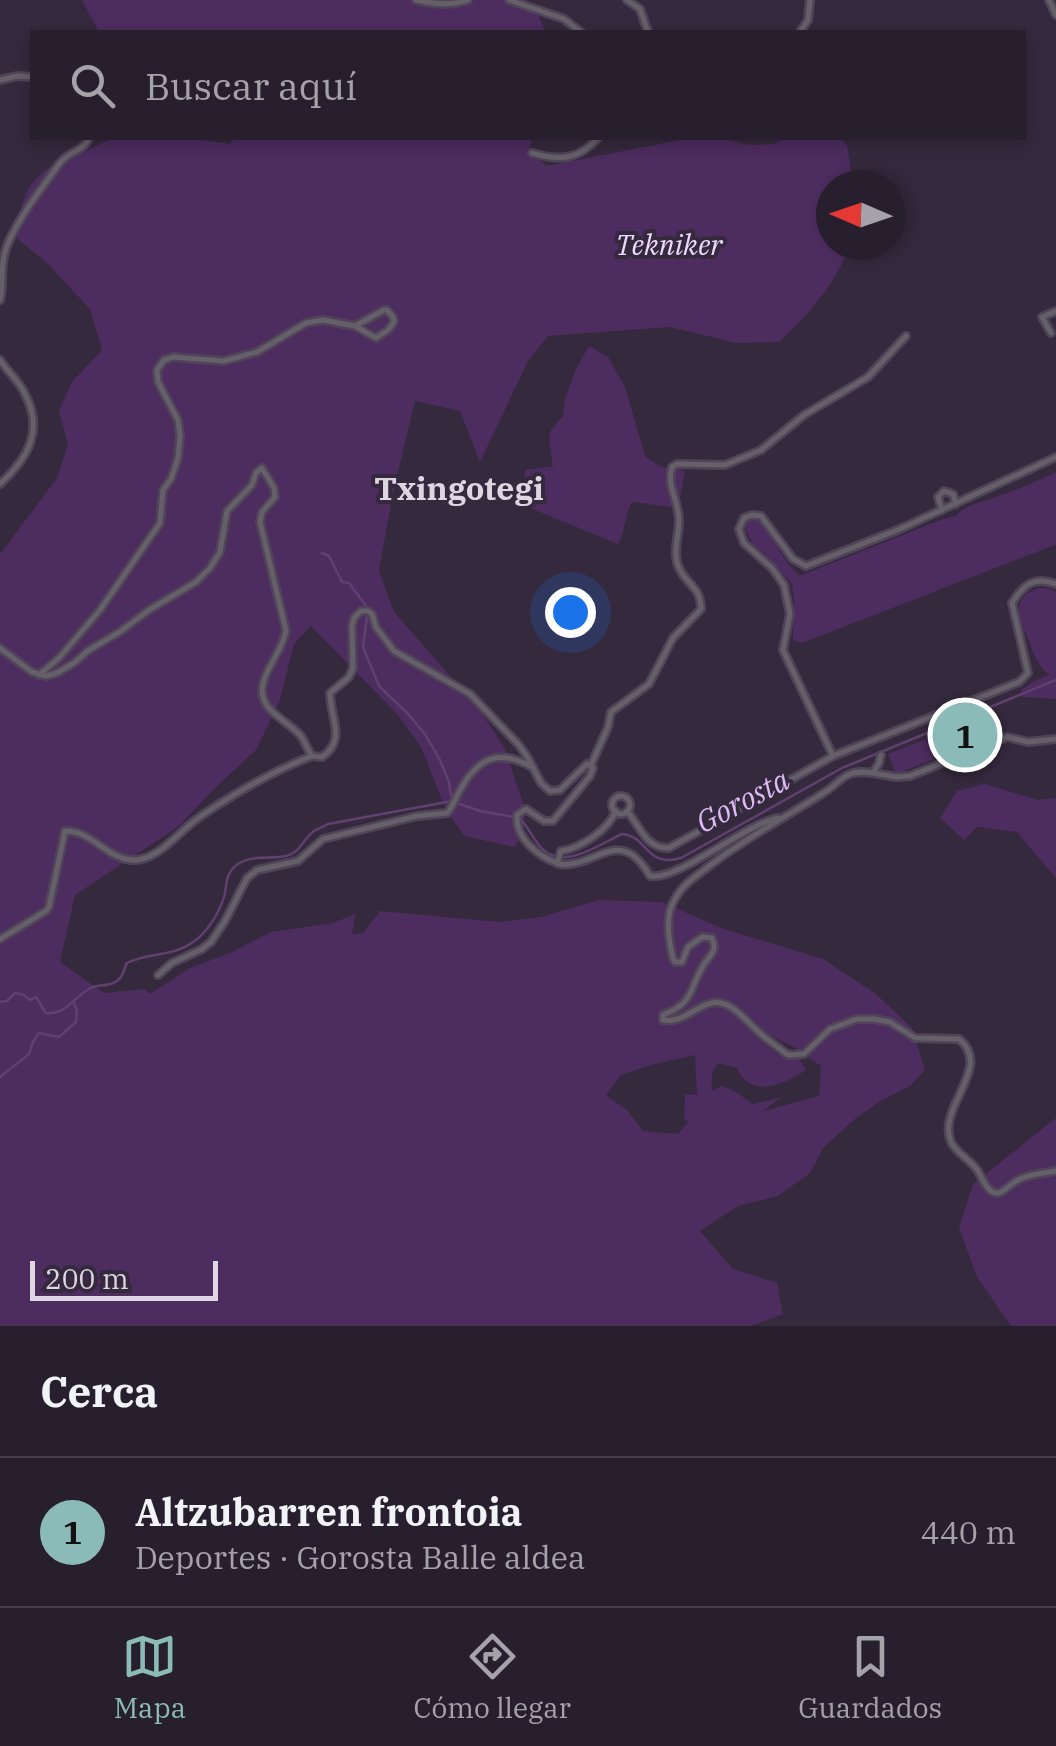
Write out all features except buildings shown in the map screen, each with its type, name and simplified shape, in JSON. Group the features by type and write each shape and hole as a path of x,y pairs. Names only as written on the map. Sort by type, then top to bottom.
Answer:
{"street":[{"path":"416,0 433,4 468,0"},
{"path":"508,0 564,20 578,30"},
{"path":"627,0 640,9 647,30"},
{"path":"801,30 808,20 810,0"},
{"path":"1049,0 1056,15"},
{"path":"0,80 30,77"},
{"path":"0,300 2,262 9,242 60,163 84,148 88,140"},
{"path":"532,154 568,158 596,140"},
{"path":"39,675 100,610 160,523 163,490 178,458 180,436 178,420 158,382 156,370 164,360 224,360 242,356 322,320 355,326 376,338 394,322 384,310 355,326"},
{"path":"1051,333 1042,317 1056,311"},
{"path":"781,817 755,826 657,878 650,876 636,857 616,850 572,864 534,851 516,818 526,809 553,821 593,772 591,765 612,712 649,684 672,638 701,609 699,593 680,570 677,560 679,518 668,478 672,467 726,465 761,450 804,414 868,377 906,336"},
{"path":"0,360 26,397 34,436 21,461 0,484"},
{"path":"833,756 783,650 790,608 784,585 772,568 744,543 740,524 748,516 761,516 792,558 806,566 942,510 1056,457"},
{"path":"0,648 32,672 51,675 187,588 204,575 220,552 226,511 252,485 262,468 276,497 262,512 260,522 286,631 263,682 263,694 273,713 300,735 312,756"},
{"path":"942,510 938,498 944,490 953,494 953,505"},
{"path":"627,811 652,846 669,848 833,756 1018,682 1028,673 1012,603 1032,581 1056,584"},
{"path":"0,939 49,907 65,830 80,833 123,858 142,859 267,776 312,756 322,757 335,745 330,693 352,672 353,622 365,610 372,614 376,627 394,651 470,694 519,745 544,788 554,792 584,766 591,765"},
{"path":"1056,739 1028,742 1007,737 910,776 854,772 723,855 689,881 670,910 668,926 675,962 682,962 688,947 702,937 716,942 688,1001 663,1014 667,1022 681,1020 709,1003 721,1002 794,1056 804,1054 830,1029 874,1018 890,1022 915,1038 958,1039 968,1048 970,1068 950,1120 954,1147 973,1163 995,1193 1021,1178 1056,1171"},
{"path":"873,773 881,754"},
{"path":"158,976 172,963 211,942 247,878 257,870 298,861 323,838 448,813 464,784 489,758 509,757 534,769"},
{"path":"623,796 630,802 627,811 616,811 614,799 623,796"},
{"path":"559,859 612,819 616,811"}],"green space":[{"path":"82,0 527,0 544,30 98,30"},
{"name":"Tekniker","path":"108,140 201,140 230,144 233,140 532,140 529,148 546,166 681,140 728,140 749,145 782,140 843,140 847,145 851,170 816,170 816,260 843,260 820,298 779,342 736,343 670,327 548,336 528,361 480,462 460,411 415,401 379,571 394,612 480,710 505,749 525,809 522,838 514,847 464,836 446,810 421,747 398,715 311,626 294,644 280,700 256,750 179,826 75,895 60,962 104,993 145,989 150,994 190,968 271,932 333,923 355,914 352,934 363,933 380,911 499,922 541,917 599,900 662,902 721,928 823,959 876,994 912,1028 925,1070 910,1086 856,1118 824,1147 810,1173 778,1196 738,1206 700,1231 733,1269 777,1283 783,1314 751,1326 0,1326 0,554 57,478 68,445 59,411 71,383 102,350 90,309 46,262 14,236 29,188 46,170","holes":["765,1033 821,1066 819,1096 763,1111 782,1097 753,1104 722,1086 712,1091 712,1076 719,1063 737,1068 750,1084 759,1086 778,1084 806,1070 799,1058 782,1057 758,1038","695,1055 697,1095 685,1094 684,1119 688,1122 678,1134 643,1131 628,1111 606,1095 621,1075"]},
{"path":"589,346 608,357 625,387 645,456 659,466 685,471 678,508 633,502 618,544 523,505 525,470 553,466 551,430 563,416 576,369"},
{"path":"1056,472 1056,546 802,643 793,640 792,584 754,546 745,529 746,522 760,521 787,562 802,575 956,516 971,505"},
{"path":"1038,588 1056,592 1056,699 1022,697 1021,690 1049,675 1035,656 1019,610 1023,598"},
{"path":"977,714 988,741 952,755 942,729"},
{"path":"934,736 941,756 896,774 888,754"},
{"path":"985,784 1038,800 1056,798 1056,878 1017,832 977,827 964,840 940,818 957,791"},
{"path":"1056,1118 1056,1326 1011,1326 977,1277 959,1228 973,1184"}],"waterway":[{"path":"322,553 329,556 342,582 349,583 366,606"},
{"name":"Gorosta","path":"0,1002 15,993 30,1000 36,997 46,1013 59,1011 89,989 117,981 127,963 177,950 198,938 216,916 229,875 239,863 291,854 314,831 328,824 452,801 449,782 425,734 379,686 363,647 367,616"},
{"name":"Gorosta","path":"521,820 542,849 555,856 574,856 622,834 631,836 660,859 681,858 842,768 1056,680"},
{"name":"Gorosta","path":"457,803 514,817"},
{"path":"0,1077 29,1054 39,1033 59,1037 76,1022 74,1003"}],"place":[{"name":"Altzubarren frontoia","path":"965,735"}],"district":[{"name":"Txingotegi","path":"459,488"}]}
